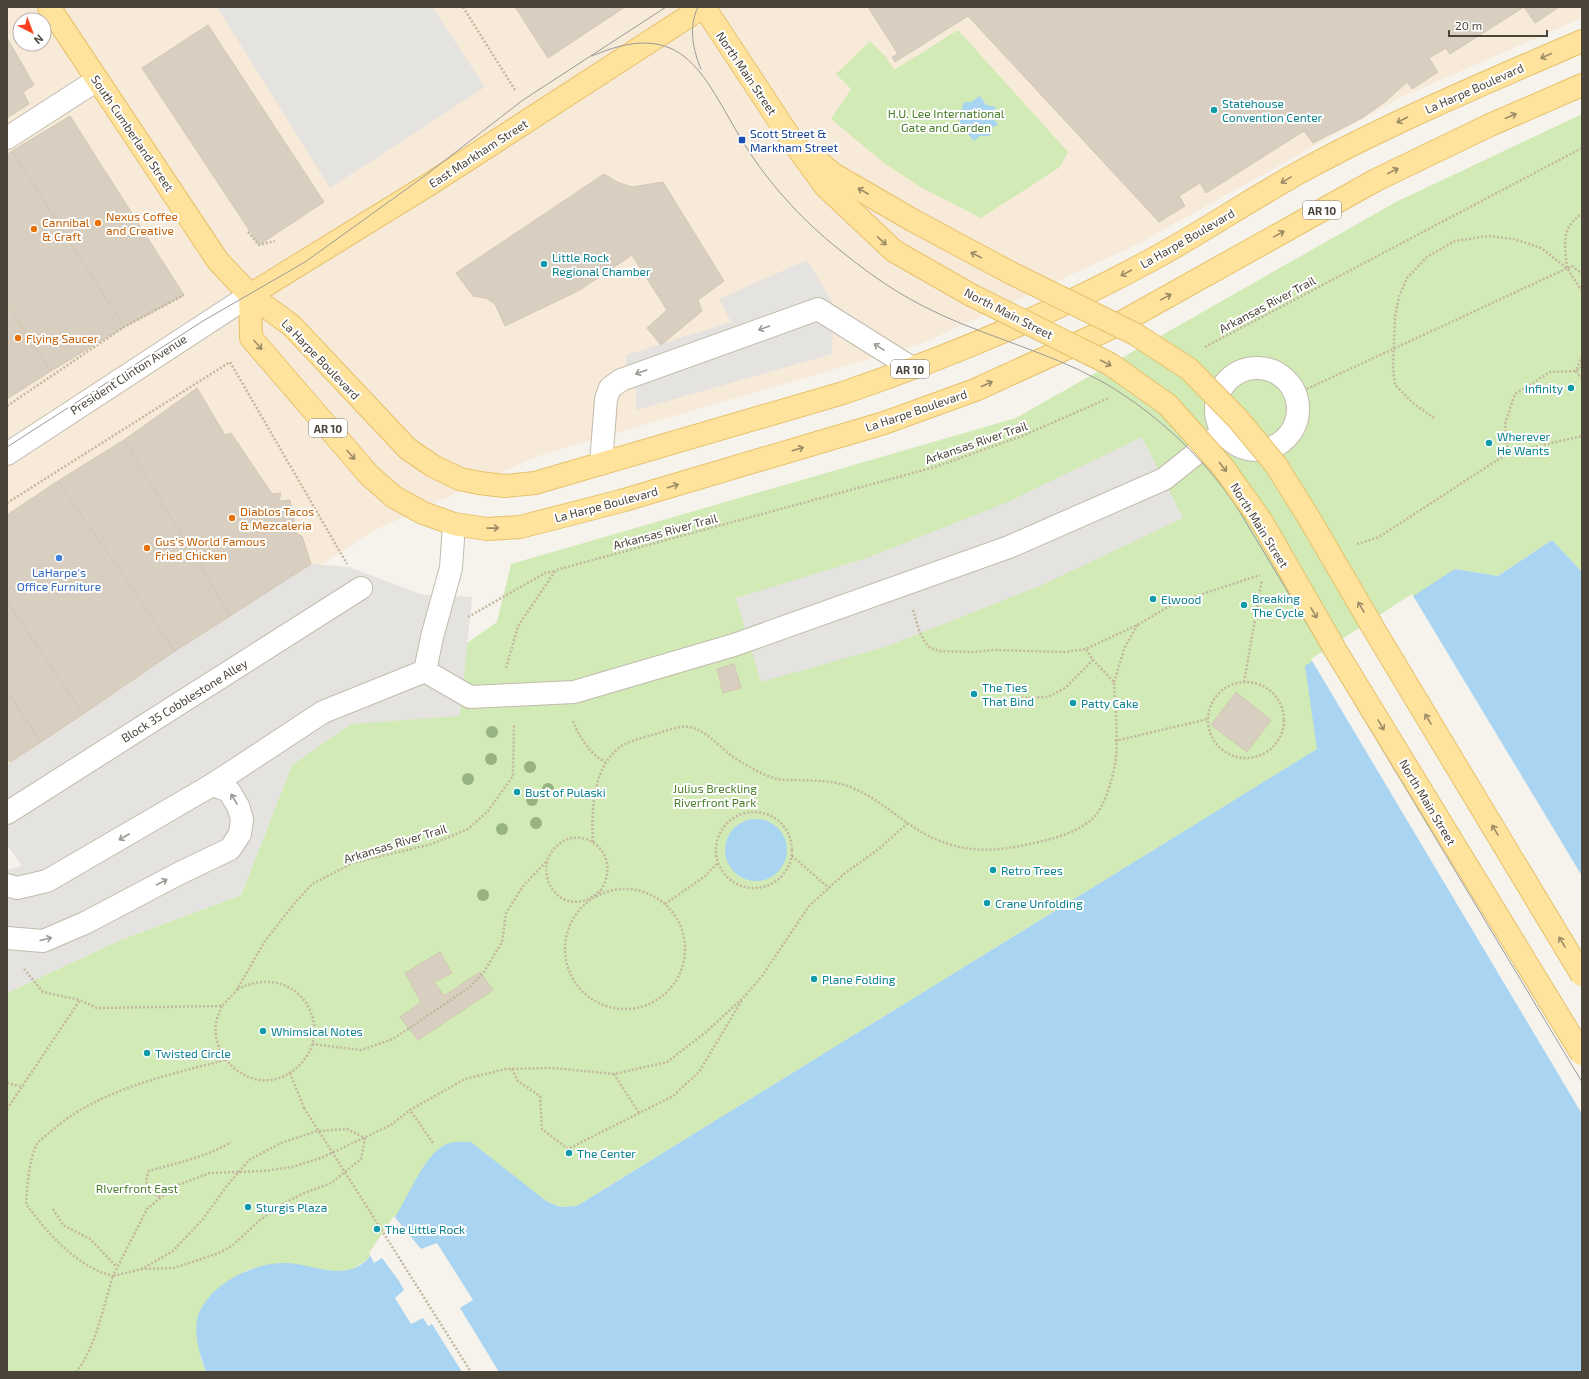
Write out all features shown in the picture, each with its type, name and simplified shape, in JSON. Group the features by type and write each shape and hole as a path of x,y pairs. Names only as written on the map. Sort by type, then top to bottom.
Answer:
{"main road":[{"name":"South Cumberland Street","path":"49,7 218,261 250,294"},
{"name":"North Main Street","path":"703,7 791,139 825,186 894,252 971,295 1110,364 1168,405 1223,467 1262,522 1336,651 1582,1054"},
{"name":"East Markham Street","path":"250,294 440,178 703,7"},
{"name":"La Harpe Boulevard","path":"250,294 291,326 408,449 433,466 460,479 479,483 505,486 535,483 843,393 912,368 1016,326 1102,286 1155,258 1301,171 1408,117 1582,41"},
{"name":"La Harpe Boulevard","path":"250,294 251,338 369,475 394,497 423,513 454,524 487,529 520,527 621,501 884,423 975,390 1113,327 1376,180 1490,125 1582,85"},
{"name":"North Main Street","path":"791,139 833,174 914,221 1011,273 1135,334 1189,369 1238,418 1276,465 1309,518 1375,631 1582,975"}],"street":[{"path":"7,138 97,80"},
{"name":"President Clinton Avenue","path":"7,454 250,294"},
{"path":"601,464 606,399 610,388 620,380 818,309 912,368"},
{"path":"1250,368 1263,368 1276,372 1287,380 1296,394 1298,405 1297,418 1292,431 1283,441 1271,448 1258,450 1244,448 1232,442 1222,432 1217,420 1216,406 1219,393 1226,381 1237,373 1250,368"},
{"path":"425,671 470,697 574,692 734,645 1009,548 1164,479 1222,432"},
{"path":"425,671 432,637 451,568 454,524"},
{"name":"Block 35 Cobblestone Alley","path":"7,813 361,588"},
{"path":"7,885 17,888 46,881 212,785 323,712 425,671"},
{"path":"7,938 43,941 85,923 178,874 230,849 240,834 242,819 229,791 212,785"}],"path":[{"path":"463,7 515,90"},
{"name":"Arkansas River Trail","path":"1198,351 1582,148"},
{"path":"1568,268 1564,236 1575,218 1582,214"},
{"path":"248,232 258,245 275,241"},
{"path":"1434,418 1413,403 1395,384 1393,350 1395,316 1399,297 1407,278 1427,257 1455,240 1488,236 1514,239 1541,248 1568,268 1582,291"},
{"path":"1296,394 1572,266 1582,274"},
{"path":"7,406 124,327 184,294"},
{"path":"1576,372 1582,356"},
{"path":"7,503 230,362 361,588"},
{"path":"1582,367 1576,372 1550,372 1515,394 1505,424 1508,454 1582,436"},
{"path":"1576,372 1582,379"},
{"name":"Arkansas River Trail","path":"222,1006 236,991 265,941 312,884 353,863 432,844 454,835 468,829 488,810 512,776 515,738 514,712 506,664 518,626 556,570 935,467 1022,436 1113,396"},
{"path":"432,637 545,573 556,570"},
{"path":"1244,682 1263,574"},
{"path":"906,584 920,633 930,648 940,651 972,652 995,650 1065,652 1086,649 1093,660 1114,682"},
{"path":"593,842 592,824 596,792 605,762 624,744 676,728 689,727 705,734 732,756 778,779 835,782 852,787 872,797 908,823 938,841 962,848 1006,849 1053,839 1094,818 1102,806 1109,788 1116,759 1114,682 1125,647 1139,624"},
{"path":"990,704 1016,698 1048,697 1065,688 1093,660"},
{"path":"1244,682 1259,684 1270,691 1279,701 1284,714 1283,727 1275,745 1265,753 1255,757 1242,758 1229,754 1216,744 1210,732 1208,719 1211,705 1218,694 1231,685 1244,682"},
{"path":"560,692 578,734 599,759 605,762"},
{"path":"1115,741 1208,719"},
{"path":"749,812 768,814 777,819 790,836 792,856 788,868 780,878 770,885 758,888 745,888 733,883 724,874 718,863 716,852 717,840 722,829 737,816 749,812"},
{"path":"76,1372 82,1366 98,1325 113,1276 147,1209 175,1186 210,1173 292,1167 321,1158 391,1125 410,1110 465,1079 512,1069 554,1068 614,1074 667,1062 706,1032 745,996 762,976 809,906 844,874 880,848 908,823"},
{"path":"312,1044 361,1050 393,1038 470,987 484,972 502,942 506,912 523,886 546,862 555,847 563,841 571,838 582,838 593,842 608,860 608,877 603,888 581,909 570,925 566,944 567,962 574,980 586,994 601,1004 620,1009 639,1008 656,1000 671,989 681,972 685,954 684,935 677,918 664,904 649,894 631,889 612,891 595,897"},
{"path":"792,856 829,888"},
{"path":"546,862 545,873 550,887 557,895 572,901 583,901 593,897 603,888"},
{"path":"664,904 705,876 718,863"},
{"path":"24,968 43,992 80,1000 97,1008 222,1006 216,1020 215,1034 218,1048 225,1060 236,1070 248,1077 262,1080 277,1079 290,1073 307,1056 312,1044 314,1029 312,1014 304,1000 293,990 280,983 264,981 249,984 236,991"},
{"path":"512,1069 518,1081 540,1096 542,1129 568,1149 673,1096 699,1072 745,996"},
{"path":"7,1109 80,1000"},
{"path":"225,1060 139,1084 98,1101 65,1118 37,1144 29,1174 26,1204 43,1226 74,1255 100,1273 113,1276 142,1269 173,1251 203,1219 249,1160 281,1143 317,1131 347,1129 365,1138"},
{"path":"290,1073 304,1108 471,1372"},
{"path":"614,1074 639,1113"},
{"path":"7,1083 23,1087"},
{"path":"410,1110 433,1143"},
{"path":"142,1269 157,1270 174,1268 219,1253 232,1246 260,1220 281,1205 302,1194 331,1183 361,1159 365,1138"},
{"path":"160,1197 150,1192 146,1180 149,1171 222,1148 231,1142"},
{"path":"53,1209 63,1225 90,1239 118,1267"}],"shaded area":[{"path":"7,7 1582,7 1582,18 1402,97 1138,244 921,344 537,456 377,529 230,622 7,770"},
{"path":"217,7 432,7 485,87 330,188"},
{"path":"807,260 833,303 832,354 636,410 636,385 627,384 626,355 731,322 719,299"},
{"path":"1142,437 1183,518 1042,585 888,646 761,682 736,598 864,559 1008,502"},
{"path":"311,564 349,567 423,595 472,597 460,716 351,724 292,765 241,895 118,941 7,993 7,870 22,866 7,845 7,764 175,651"}],"green space":[{"name":"H.U. Lee International Gate and Garden","path":"958,30 1068,152 1060,167 981,218 922,188 884,163 831,119 851,89 836,74 870,41 886,57 894,70"},
{"name":"Julius Breckling Riverfront Park","path":"1582,114 1582,572 1552,540 1498,576 1455,569 1324,745 577,1206 560,1207 546,1201 471,1143 398,1213 367,1260 351,1270 330,1272 285,1263 247,1270 227,1282 200,1356 206,1372 7,1372 7,993 118,941 241,895 292,765 497,622 511,564 1016,418 1396,202"}],"water":[{"path":"980,96 986,105 996,107 992,115 998,125 991,128 990,136 980,136 974,141 968,134 960,130 960,121 955,116 961,111 964,102 971,102"},
{"path":"1552,540 1582,572 1582,1372 206,1372 198,1344 196,1330 198,1316 212,1294 222,1285 246,1271 272,1264 295,1264 336,1271 356,1267 366,1261 403,1204 425,1164 439,1148 453,1142 471,1142 546,1201 560,1207 577,1206 1317,749 1305,666 1455,569 1498,576"},
{"path":"756,819 768,821 778,828 785,838 787,850 785,862 778,872 768,879 756,881 744,879 734,872 727,862 725,850 727,838 734,828 744,821"}],"pier":[{"path":"1412,594 1582,876 1582,1114 1311,659"},
{"path":"394,1216 421,1249 437,1243 473,1300 460,1308 499,1372 462,1372 432,1324 428,1326 423,1318 411,1324 395,1298 404,1290 399,1281 382,1258 374,1263 369,1253"}],"building":[{"path":"515,7 625,7 548,58"},
{"name":"Statehouse Convention Center","path":"868,7 1524,7 1450,54 1446,48 1429,58 1438,72 1412,89 1407,82 1386,101 1362,118 1313,143 1304,131 1206,193 1200,183 1179,196 1185,206 1159,222 968,16 895,62 892,57 898,54"},
{"path":"1524,7 1559,7 1535,23"},
{"path":"208,25 324,202 259,245 142,68"},
{"path":"7,38 12,47 12,52 15,52 34,85 23,92 29,104 7,118"},
{"name":"Nexus Coffee and Creative","path":"70,116 184,295 124,327 12,151"},
{"name":"Cannibal & Craft","path":"12,151 124,327 51,371 7,303 7,155"},
{"name":"Little Rock Regional Chamber","path":"604,174 617,182 632,187 663,182 724,281 698,300 702,311 661,345 647,328 667,310 632,255 580,290 505,326 495,304 486,298 473,296 456,273"},
{"name":"Flying Saucer","path":"7,305 51,371 7,399"},
{"name":"Diablos Tacos & Mezcaleria","path":"197,388 225,435 231,433 272,494 281,493 279,501 290,500 297,534 302,536 311,564 230,616 124,440"},
{"name":"Gus's World Famous Fried Chicken","path":"124,440 230,616 175,651 58,481"},
{"name":"LaHarpe's Office Furniture","path":"58,481 175,651 83,714 7,602 7,515"},
{"path":"7,602 83,714 41,742 7,691"},
{"path":"734,664 741,688 723,693 717,669"},
{"path":"7,691 41,742 10,762 7,759"},
{"path":"1236,692 1271,720 1247,752 1211,725"},
{"path":"440,952 452,973 434,982 444,996 480,972 493,990 418,1040 400,1017 421,1002 405,973"}],"tram line":[{"path":"7,447 203,321 305,262 426,175 523,100 666,7"},
{"path":"698,7 692,30 694,46 701,69"},
{"path":"592,56 626,45 653,44 675,50 693,64 708,83 752,156 780,193 813,227 856,263 898,292 943,316 1055,359 1099,380 1153,416 1202,462 1237,508 1582,1082"}],"place":[{"name":"Statehouse Convention Center","path":"1214,110"},
{"name":"Scott Street & Markham Street","path":"742,140"},
{"name":"Nexus Coffee and Creative","path":"98,223"},
{"name":"Cannibal & Craft","path":"34,229"},
{"name":"Little Rock Regional Chamber","path":"544,264"},
{"name":"Flying Saucer","path":"18,338"},
{"name":"Infinity","path":"1571,388"},
{"name":"Wherever He Wants","path":"1489,443"},
{"name":"Diablos Tacos & Mezcaleria","path":"232,518"},
{"name":"Gus's World Famous Fried Chicken","path":"147,548"},
{"name":"LaHarpe's Office Furniture","path":"59,558"},
{"name":"Elwood","path":"1153,599"},
{"name":"Breaking The Cycle","path":"1244,605"},
{"name":"The Ties That Bind","path":"974,694"},
{"name":"Patty Cake","path":"1073,703"},
{"name":"Bust of Pulaski","path":"517,792"},
{"name":"Retro Trees","path":"993,870"},
{"name":"Crane Unfolding","path":"987,903"},
{"name":"Plane Folding","path":"814,979"},
{"name":"Whimsical Notes","path":"263,1031"},
{"name":"Twisted Circle","path":"147,1053"},
{"name":"The Center","path":"569,1153"},
{"name":"Sturgis Plaza","path":"248,1207"},
{"name":"The Little Rock","path":"377,1229"}],"park label":[{"name":"RIverfront East","path":"137,1188"}]}
